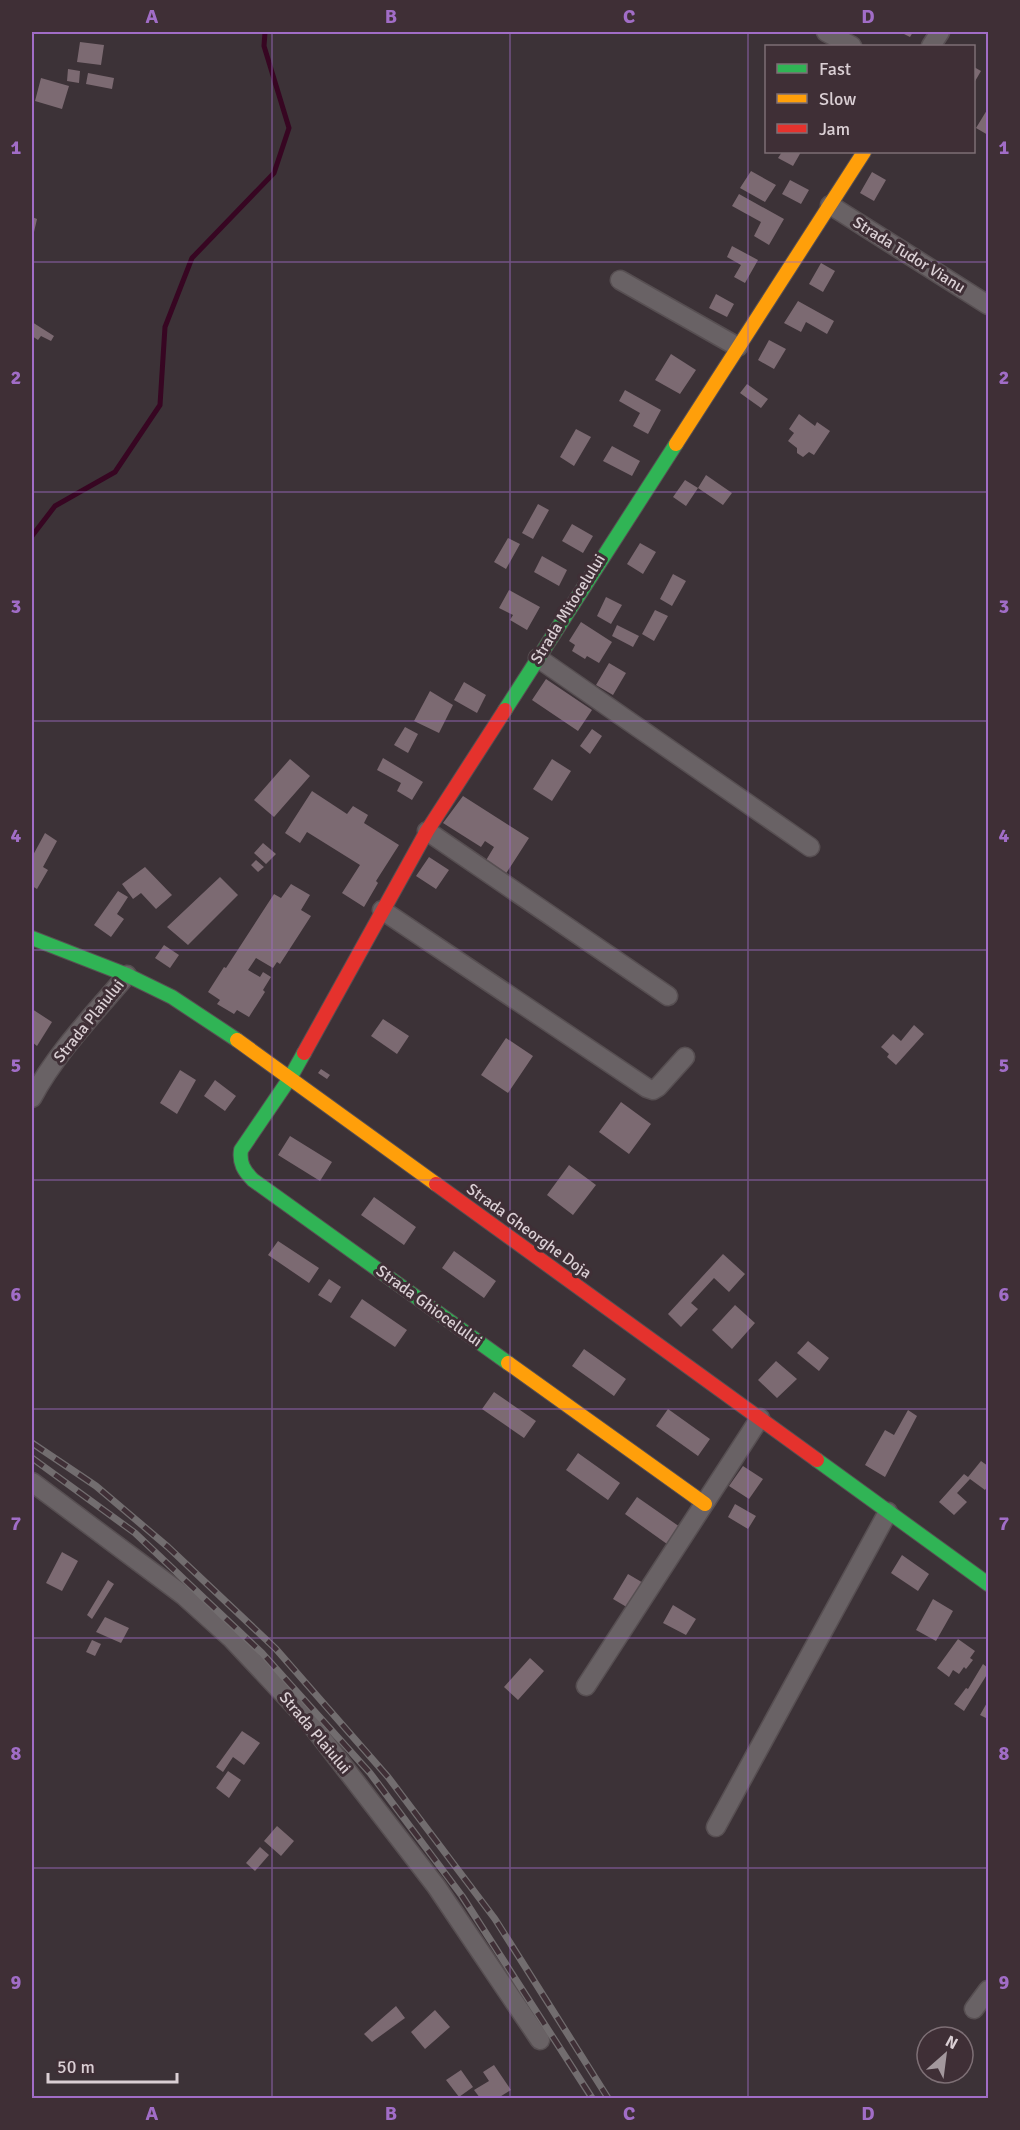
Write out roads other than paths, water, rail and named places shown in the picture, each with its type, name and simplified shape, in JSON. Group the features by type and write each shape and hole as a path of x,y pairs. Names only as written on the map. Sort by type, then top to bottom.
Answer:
{"street":[{"path":"826,32 850,45"},
{"path":"932,45 940,32"},
{"name":"Strada Mitocelului","path":"290,1078 427,831 863,153"},
{"name":"Strada Tudor Vianu","path":"830,205 988,305"},
{"path":"620,280 738,347"},
{"path":"537,658 810,847"},
{"path":"427,831 668,996"},
{"path":"382,910 646,1088 653,1090 658,1087 685,1057"},
{"name":"Strada Gheorghe Doja","path":"32,938 127,975 190,1008 988,1584"},
{"name":"Strada Plaiului","path":"32,1098 39,1083 69,1043 127,975"},
{"name":"Strada Ghiocelului","path":"290,1078 241,1150 240,1166 246,1173 705,1504"},
{"path":"586,1686 760,1418"},
{"name":"Strada Plaiului","path":"32,1482 183,1595 232,1639 307,1719 436,1886 540,2040"},
{"path":"716,1827 888,1512"},
{"path":"974,2009 988,1990"}],"waterway":[{"path":"32,536 55,506 115,472 160,405 165,327 192,258 274,173 289,128 264,46 265,32"}],"railway":[{"path":"32,1443 96,1486 168,1547 276,1649 388,1777 495,1919 608,2098"},
{"path":"32,1458 135,1533 262,1653 370,1773 462,1896 592,2098"}]}
